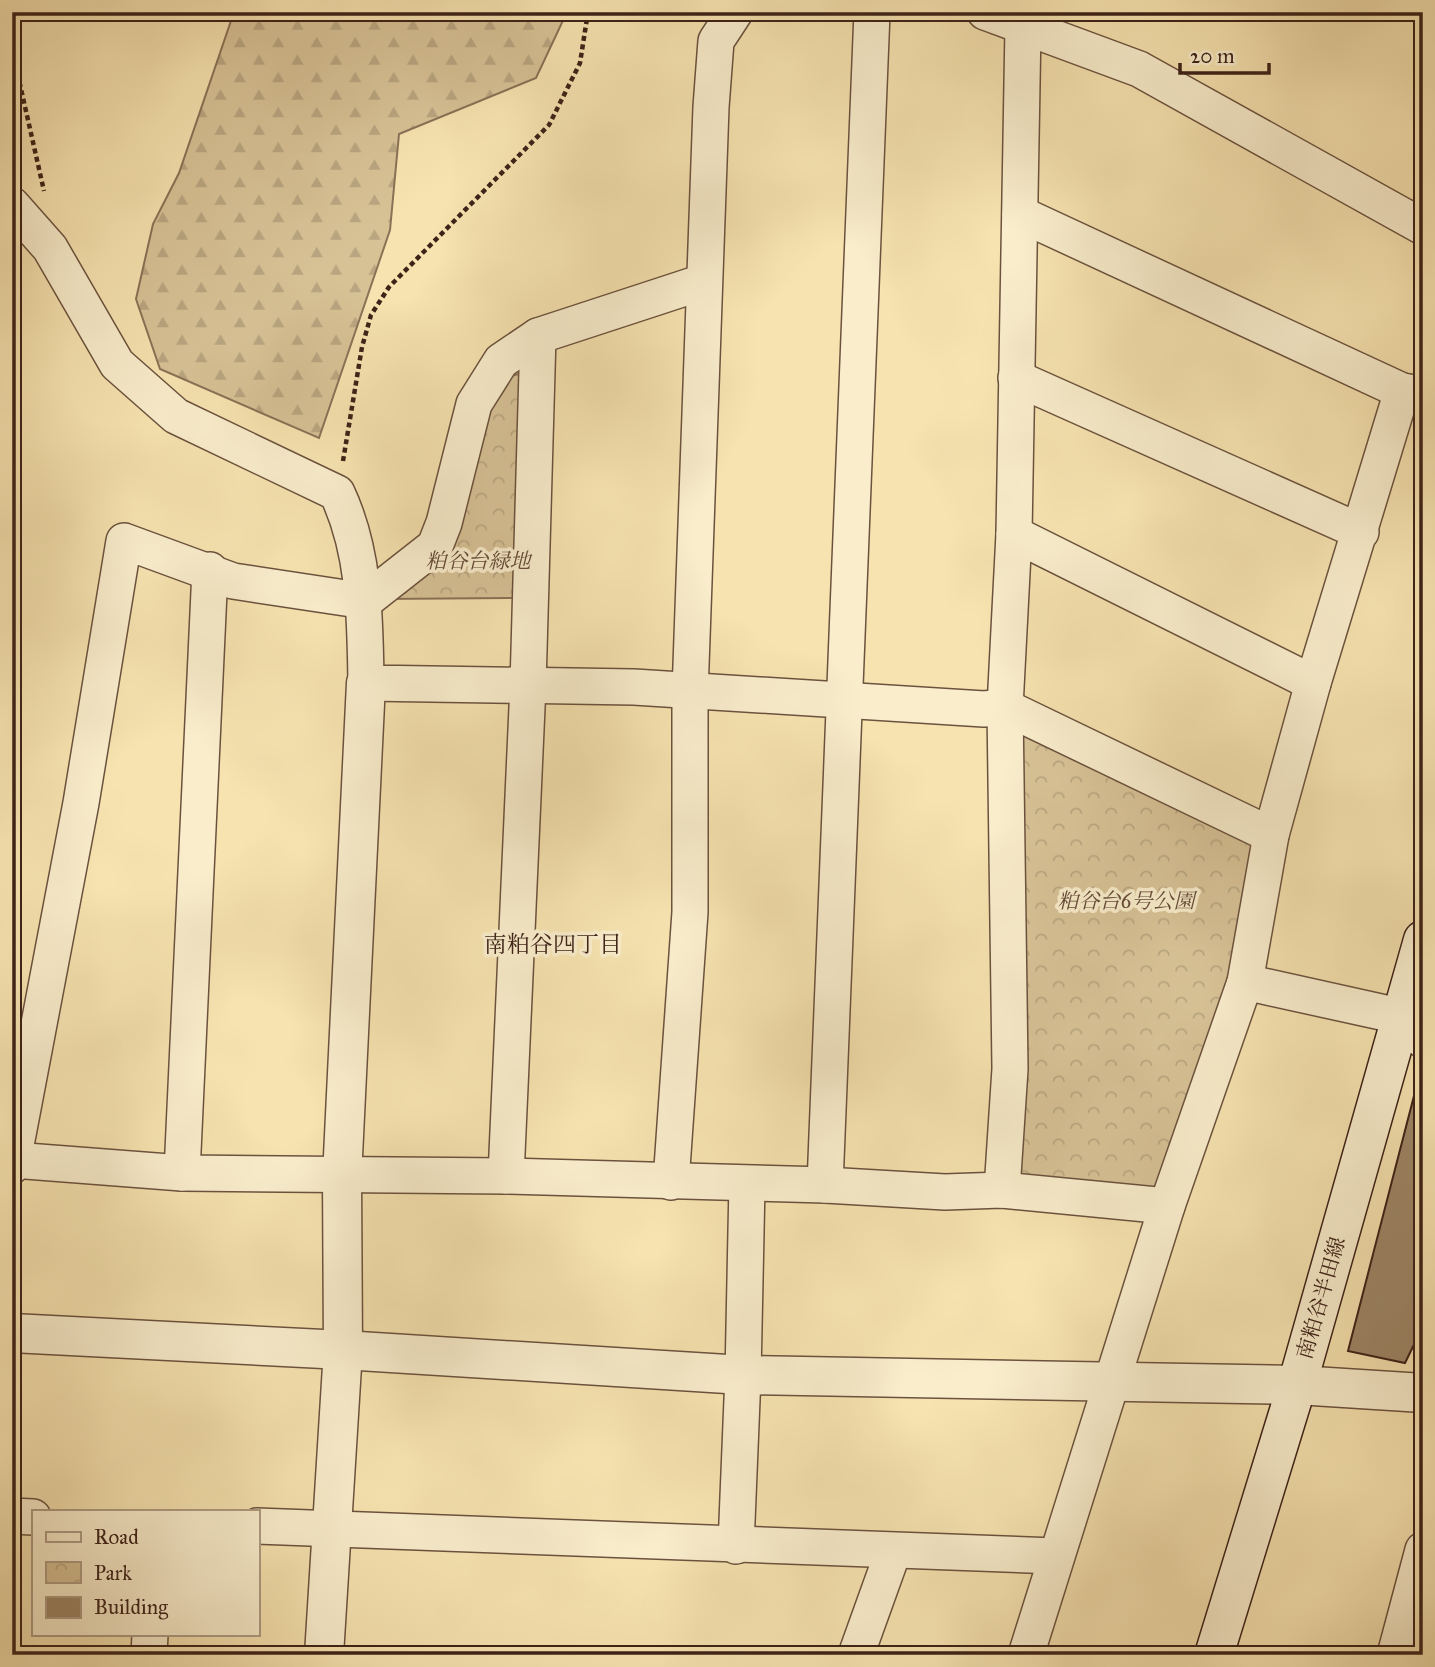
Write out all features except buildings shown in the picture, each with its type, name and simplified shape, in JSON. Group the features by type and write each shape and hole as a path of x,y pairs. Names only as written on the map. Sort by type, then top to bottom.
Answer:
{"street":[{"path":"671,1182 690,912 690,692 703,282 716,41 735,12"},
{"path":"825,1185 872,12"},
{"path":"985,12 1139,69 1423,228"},
{"path":"1002,1190 1010,1069 1006,707 1014,534 1023,27"},
{"path":"12,205 50,248 117,364 176,416 337,493 348,517 365,601 366,683 342,1177 343,1350 324,1655"},
{"path":"1020,214 1413,392 1361,532 1313,683 1271,835 1245,982 1167,1206 1114,1384 1055,1556 1026,1655"},
{"path":"703,282 538,336 501,361 474,404 444,523 435,546 365,601 233,581 210,570 124,541 78,816 13,1163 182,1173 506,1177 825,1185 945,1192 1002,1190 1167,1206"},
{"path":"506,1177 528,685 538,336"},
{"path":"1016,378 1361,532"},
{"path":"1014,534 1313,683"},
{"path":"182,1173 210,570"},
{"path":"366,683 634,687 984,709 1006,707 1271,835"},
{"name":"南粕谷半田線","path":"1214,1655 1407,1026 1423,940"},
{"path":"1245,982 1407,1026"},
{"path":"736,1546 747,1184"},
{"path":"12,1333 743,1375 1114,1384 1297,1385 1423,1393"},
{"path":"12,1516 32,1517"},
{"path":"259,1526 1055,1556"},
{"path":"856,1655 893,1552"},
{"path":"1395,1655 1421,1564"},
{"path":"149,1655 150,1636"}],"path":[{"path":"337,493 362,347 371,315 389,288 549,125 580,63 588,12"},
{"path":"12,50 46,197 41,237"}],"green space":[{"path":"234,12 567,12 536,78 399,134 390,230 319,438 160,369 136,299 153,224 179,173"},
{"name":"粕谷台緑地","path":"522,373 513,598 383,599 406,583 485,413 511,376"},
{"name":"粕谷台6号公園","path":"1005,707 1271,835 1167,1206 1002,1190"}],"district":[{"name":"南粕谷四丁目","path":"553,944"}]}
